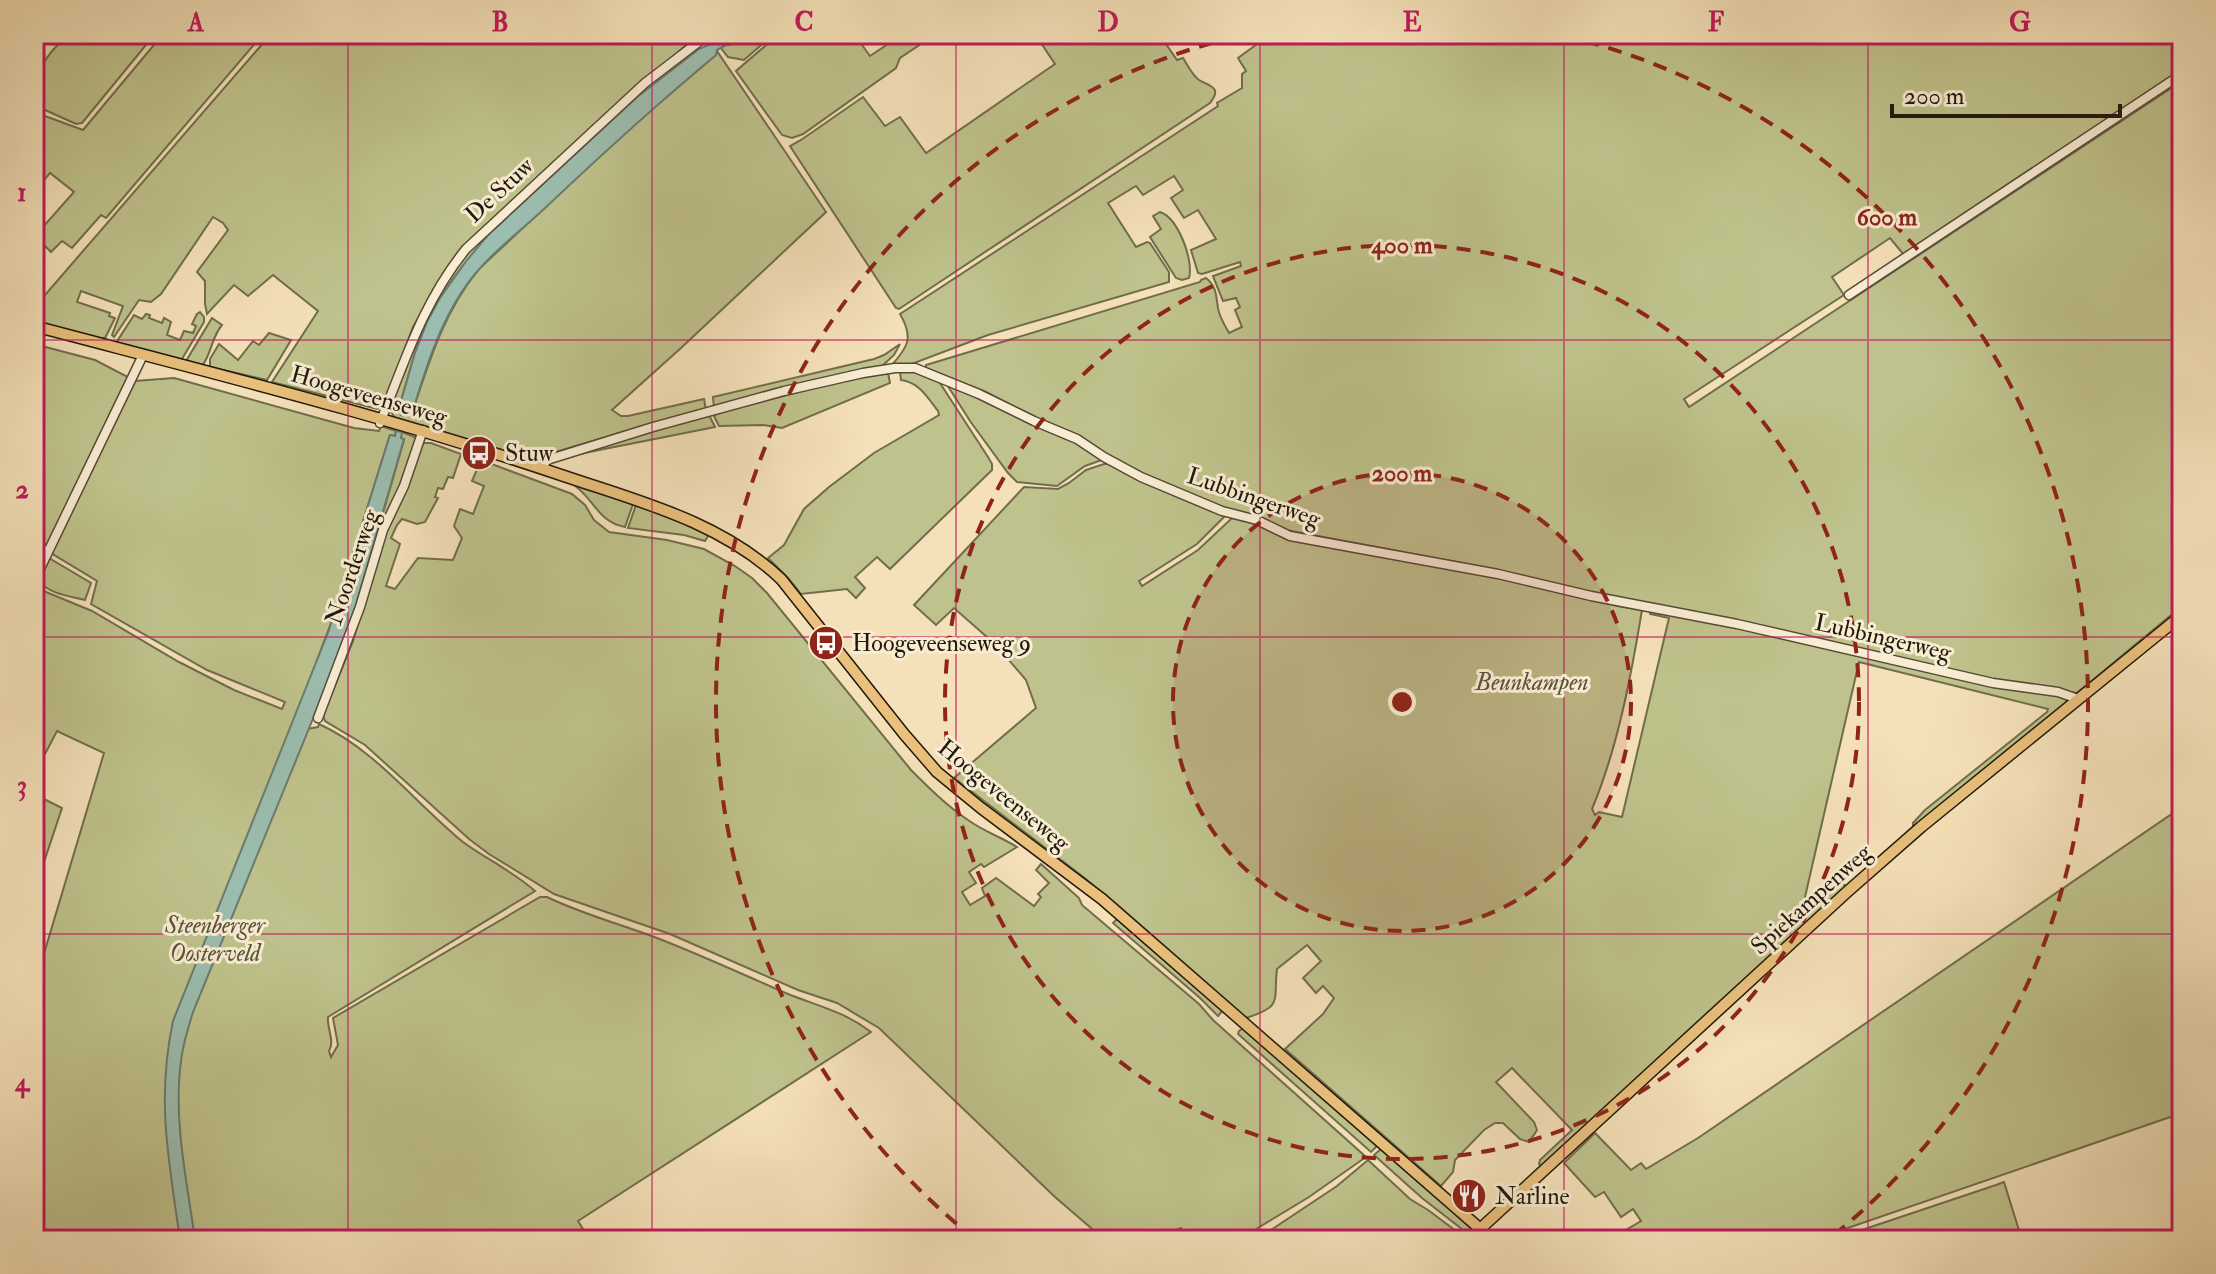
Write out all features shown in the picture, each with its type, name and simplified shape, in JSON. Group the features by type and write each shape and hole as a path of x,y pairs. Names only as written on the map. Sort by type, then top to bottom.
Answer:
{"main road":[{"name":"Hoogeveenseweg","path":"34,326 423,430 672,512 737,544 781,579 937,772 1102,899 1493,1240"},
{"name":"Spiekampenweg","path":"1480,1229 1921,827 2182,615"}],"street":[{"name":"De Stuw","path":"381,421 426,308 466,249 645,83 709,34"},
{"path":"1849,295 2182,74"},
{"path":"34,581 143,355"},
{"name":"Lubbingerweg","path":"542,468 547,460 755,399 863,373 915,368 1077,439 1141,477 1222,511 1257,520 1290,536 1498,574 1591,596 1737,624 1993,683 2058,692 2078,699"},
{"name":"Noorderweg","path":"318,718 360,607 383,530 404,486 423,430"},
{"path":"34,539 47,554"},
{"path":"822,654 834,645"},
{"path":"34,1049 34,1086"}],"green space":[{"path":"68,34 155,34 82,123 76,124 34,105 34,76"},
{"path":"163,34 263,34 106,218 101,215 72,248 62,241 51,252 35,236 74,192 50,173 34,193 34,112 83,130"},
{"path":"271,34 699,34 619,103 464,247 413,327 383,407 377,409 272,382 318,311 273,275 248,296 234,285 207,314 205,281 197,272 228,230 213,217 161,294 151,302 139,300 114,337 112,335 123,306 81,291 77,302 110,313 109,316 115,318 105,338 97,339 34,321 34,309 38,303"},
{"path":"746,34 774,34 744,60 728,57 721,48"},
{"path":"779,34 854,34 870,56 903,34 936,34 900,58 896,68 803,134 792,138 782,135 736,71"},
{"path":"1035,34 1159,34 1177,60 1183,58 1199,80 1215,90 1214,98 899,309 896,308 790,146 863,97 885,126 900,117 926,153 1055,64"},
{"path":"1262,34 2174,34 2182,47 2182,70 1904,255 1890,238 1832,277 1844,295 1684,399 1689,407 2182,81 2182,606 2077,693 2018,685 1493,569 1286,530 1144,474 986,392 926,368 926,365 1206,278 1214,288 1220,314 1229,333 1242,327 1235,310 1240,307 1236,298 1223,301 1213,276 1241,266 1240,262 1198,273 1191,250 1216,239 1198,210 1184,218 1171,198 1183,190 1174,176 1143,195 1136,186 1108,203 1136,247 1150,243 1169,272 1169,282 988,335 909,365 891,366 907,342 907,330 900,314 1242,88 1242,74 1246,71 1238,58 1264,39"},
{"path":"717,51 826,212 612,410 621,416 628,416 704,399 706,410 532,459 395,418 389,409 425,317 468,250 546,182 474,252 445,290 421,336 412,363 399,408 407,415 412,413 447,320 479,269"},
{"path":"1160,212 1173,222 1183,240 1189,261 1189,278 1176,278 1150,237 1161,229 1153,216"},
{"path":"200,312 204,322 182,359 116,343 134,315 142,319 146,314 150,315 149,318 162,323 164,318 171,322 167,335 180,340 184,331 193,333 196,326 192,324"},
{"path":"212,318 222,325 202,366 186,361"},
{"path":"269,333 291,340 267,380 210,367 210,359 219,344 238,360 253,341 259,345"},
{"path":"34,344 95,360 129,379 47,545 34,532"},
{"path":"900,344 882,366 714,408 713,397 874,359"},
{"path":"900,371 913,371 938,380 988,457 992,470 890,569 877,557 855,577 865,588 856,598 847,589 801,594 768,558 784,545 804,509 874,453 939,415 922,391 901,380"},
{"path":"888,373 890,383 782,428 719,426 714,416 838,382"},
{"name":"Steenberger Oosterveld","path":"174,378 354,428 379,431 381,426 396,431 395,436 390,435 334,615 290,732 318,727 319,724 340,735 377,762 463,842 535,891 328,1017 331,1057 338,1045 333,1018 540,897 673,945 841,1014 871,1032 578,1221 588,1237 583,1240 34,1240 34,987 104,753 57,731 34,775 34,587 92,611 234,690 282,709 285,702 207,670 91,604 97,581 51,553 135,381"},
{"path":"946,383 1075,441 1102,460 1085,466 1057,486 1017,482 970,421"},
{"path":"709,415 715,427 554,459"},
{"path":"402,432 417,438 397,496 379,527 404,440 400,438"},
{"path":"424,443 461,454 453,478 448,477 443,489 438,488 435,497 438,498 425,522 417,524 402,519 397,525 391,538 400,544 386,586 395,589 418,558 453,560 462,538 454,526 460,509 473,514 484,486 472,481 481,460 572,494 609,532 704,549 735,566 767,593 918,777 960,815 1017,847 984,867 981,864 969,872 976,883 962,892 970,905 985,896 982,888 996,878 1034,906 1041,897 1038,894 1049,883 1036,870 1041,864 1079,898 1082,905 1199,1004 1366,1157 1309,1197 1238,1240 1187,1240 1181,1228 1145,1240 1105,1240 1055,1197 879,1028 837,1003 798,990 670,934 554,894 469,839 365,745 325,721 323,715 353,641 384,537"},
{"name":"Beunkampen","path":"1104,464 1225,516 1197,544 1139,581 1142,586 1198,550 1232,518 1256,524 1295,541 1485,575 1642,610 1616,736 1592,809 1595,815 1599,812 1622,817 1669,618 1650,614 1650,611 1760,632 1995,686 2059,695 2067,703 1913,830 1913,823 1925,810 2048,709 1859,662 1805,897 1817,903 1841,882 1847,887 1543,1168 1540,1160 1572,1130 1512,1068 1496,1082 1534,1122 1537,1130 1529,1142 1520,1139 1503,1123 1495,1123 1455,1160 1453,1172 1441,1186 1285,1049 1323,1014 1334,998 1323,986 1316,993 1303,978 1321,961 1307,945 1277,969 1271,1006 1246,1018 1086,879 954,778 1036,708 1026,680 996,645 954,608 936,625 914,605 1024,487 1058,489 1086,470"},
{"path":"574,485 633,504 625,527 609,520"},
{"path":"636,505 710,533 705,541 684,535 628,528"},
{"path":"49,558 91,583 85,600 66,596 42,585 38,580"},
{"path":"34,794 62,808 34,892"},
{"path":"2182,807 2182,1113 1813,1240 1609,1240 1641,1221 1633,1209 1621,1217 1604,1192 1595,1197 1564,1163 1595,1133 1631,1170 1641,1163 1646,1169 1698,1138"},
{"path":"1119,918 1223,1010 1218,1016 1113,923"},
{"path":"1246,1027 1376,1143 1376,1147 1371,1152 1238,1034"},
{"path":"1381,1149 1471,1226 1467,1233 1374,1155"},
{"path":"1368,1160 1410,1199 1464,1237 1459,1240 1256,1240 1337,1186"},
{"path":"2004,1182 2022,1240 1832,1240 1996,1185"}],"shaded area":[{"path":"721,34 746,34 717,50 716,55 607,150 471,278 439,334 412,413 401,415 399,408 427,322 467,260 489,234 637,97"},
{"path":"396,431 402,432 401,438 404,439 355,608 186,1036 181,1061 179,1106 195,1240 180,1240 168,1157 165,1105 165,1078 173,1021 329,630 390,435 395,436"}],"place":[{"name":"Stuw","path":"479,453"},
{"name":"Hoogeveenseweg 9","path":"826,643"},
{"name":"Narline","path":"1469,1196"}]}
